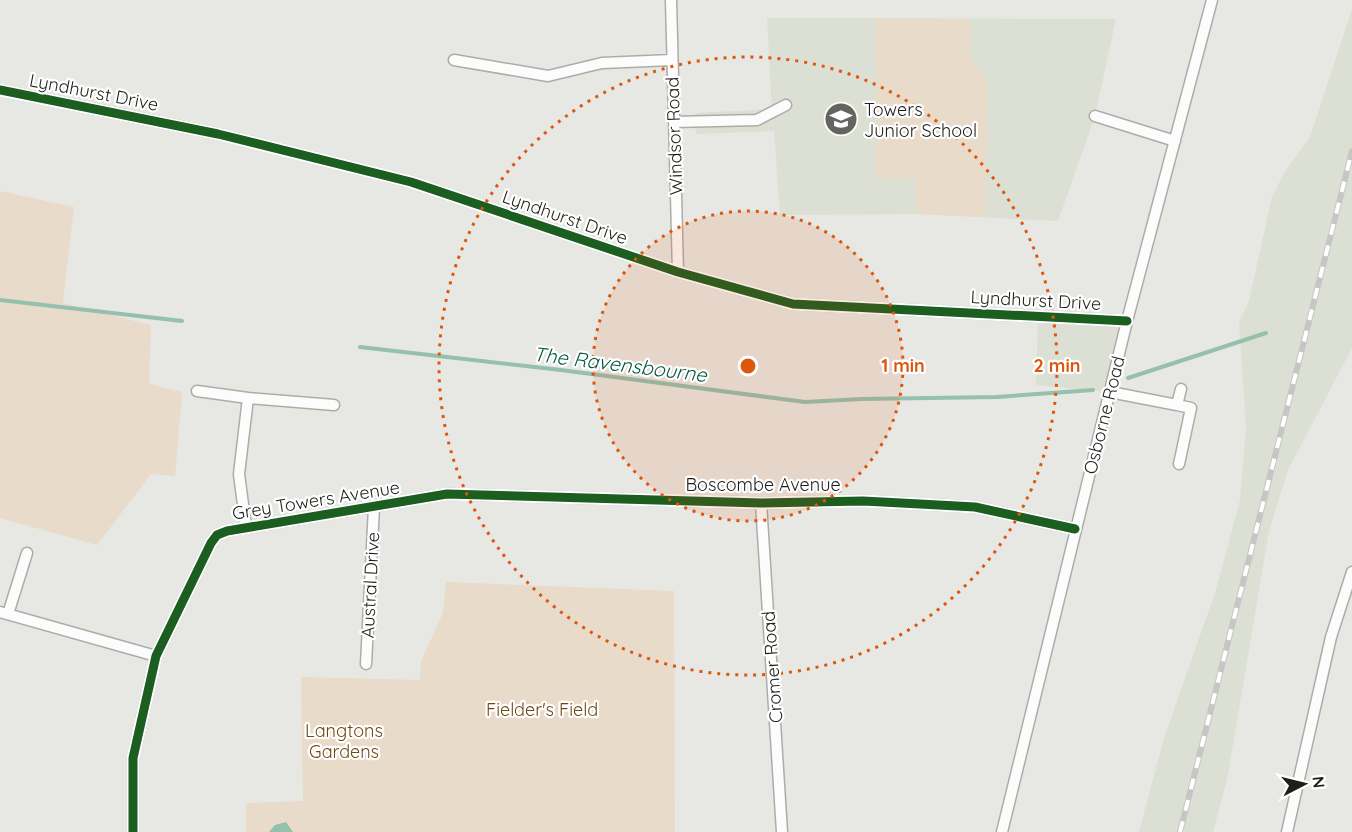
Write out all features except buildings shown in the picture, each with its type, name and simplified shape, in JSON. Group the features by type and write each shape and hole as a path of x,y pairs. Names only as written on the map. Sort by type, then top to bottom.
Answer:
{"street":[{"name":"Windsor Road","path":"671,0 678,272"},
{"name":"Osborne Road","path":"1002,832 1127,321 1212,0"},
{"path":"454,60 548,76 602,63 672,60"},
{"name":"Lyndhurst Drive","path":"0,90 218,134 411,182 678,272 793,304 1127,321"},
{"path":"674,122 757,120 786,105"},
{"path":"1095,116 1174,141"},
{"path":"1177,405 1181,389"},
{"path":"197,391 334,405"},
{"path":"1110,392 1191,408 1179,464"},
{"path":"246,527 239,474 248,398"},
{"name":"Boscombe Avenue","path":"447,494 761,503 862,501 975,507 1075,529"},
{"name":"Grey Towers Avenue","path":"133,832 133,758 156,656 217,535 246,527 447,494"},
{"name":"Cromer Road","path":"761,503 782,832"},
{"name":"Austral Drive","path":"366,664 374,507"},
{"path":"27,553 4,613 156,656"},
{"path":"1287,832 1331,637 1352,572"}],"shaded area":[{"path":"1352,9 1352,348 1288,470 1269,531 1227,780 1213,832 1139,832 1164,738 1216,590 1240,500 1246,428 1239,322 1249,301 1272,197 1284,173 1310,137"},
{"name":"Towers Junior School","path":"767,18 1116,19 1095,116 1058,221 916,214 780,215 774,131 696,134 695,113 772,109"},
{"path":"1038,317 1127,321 1110,392 1036,385"},
{"path":"286,822 293,832 269,832 275,825"}],"green space":[{"path":"876,18 970,19 970,56 988,81 985,217 916,214 916,178 876,178"},
{"path":"0,191 74,207 63,303 151,325 149,384 182,392 175,476 151,474 97,545 0,518"},
{"name":"Fielder's Field","path":"446,582 674,591 675,832 246,832 246,803 303,801 301,677 420,680 421,661 443,613"}],"waterway":[{"name":"The Ravensbourne","path":"0,300 182,321"},
{"name":"The Ravensbourne","path":"1128,378 1266,333"},
{"name":"The Ravensbourne","path":"360,347 561,370 805,402 997,397 1093,390"}],"railway":[{"path":"1180,832 1352,151"}],"cycle path":[{"path":"0,90 218,134 411,182 678,272 793,304 1127,321"},
{"path":"133,832 133,758 156,656 211,543 217,535 227,531 447,494 761,503 863,501 975,507 1075,529"}],"place":[{"name":"Towers Junior School","path":"841,119"}],"park label":[{"name":"Langtons Gardens","path":"344,740"}]}
